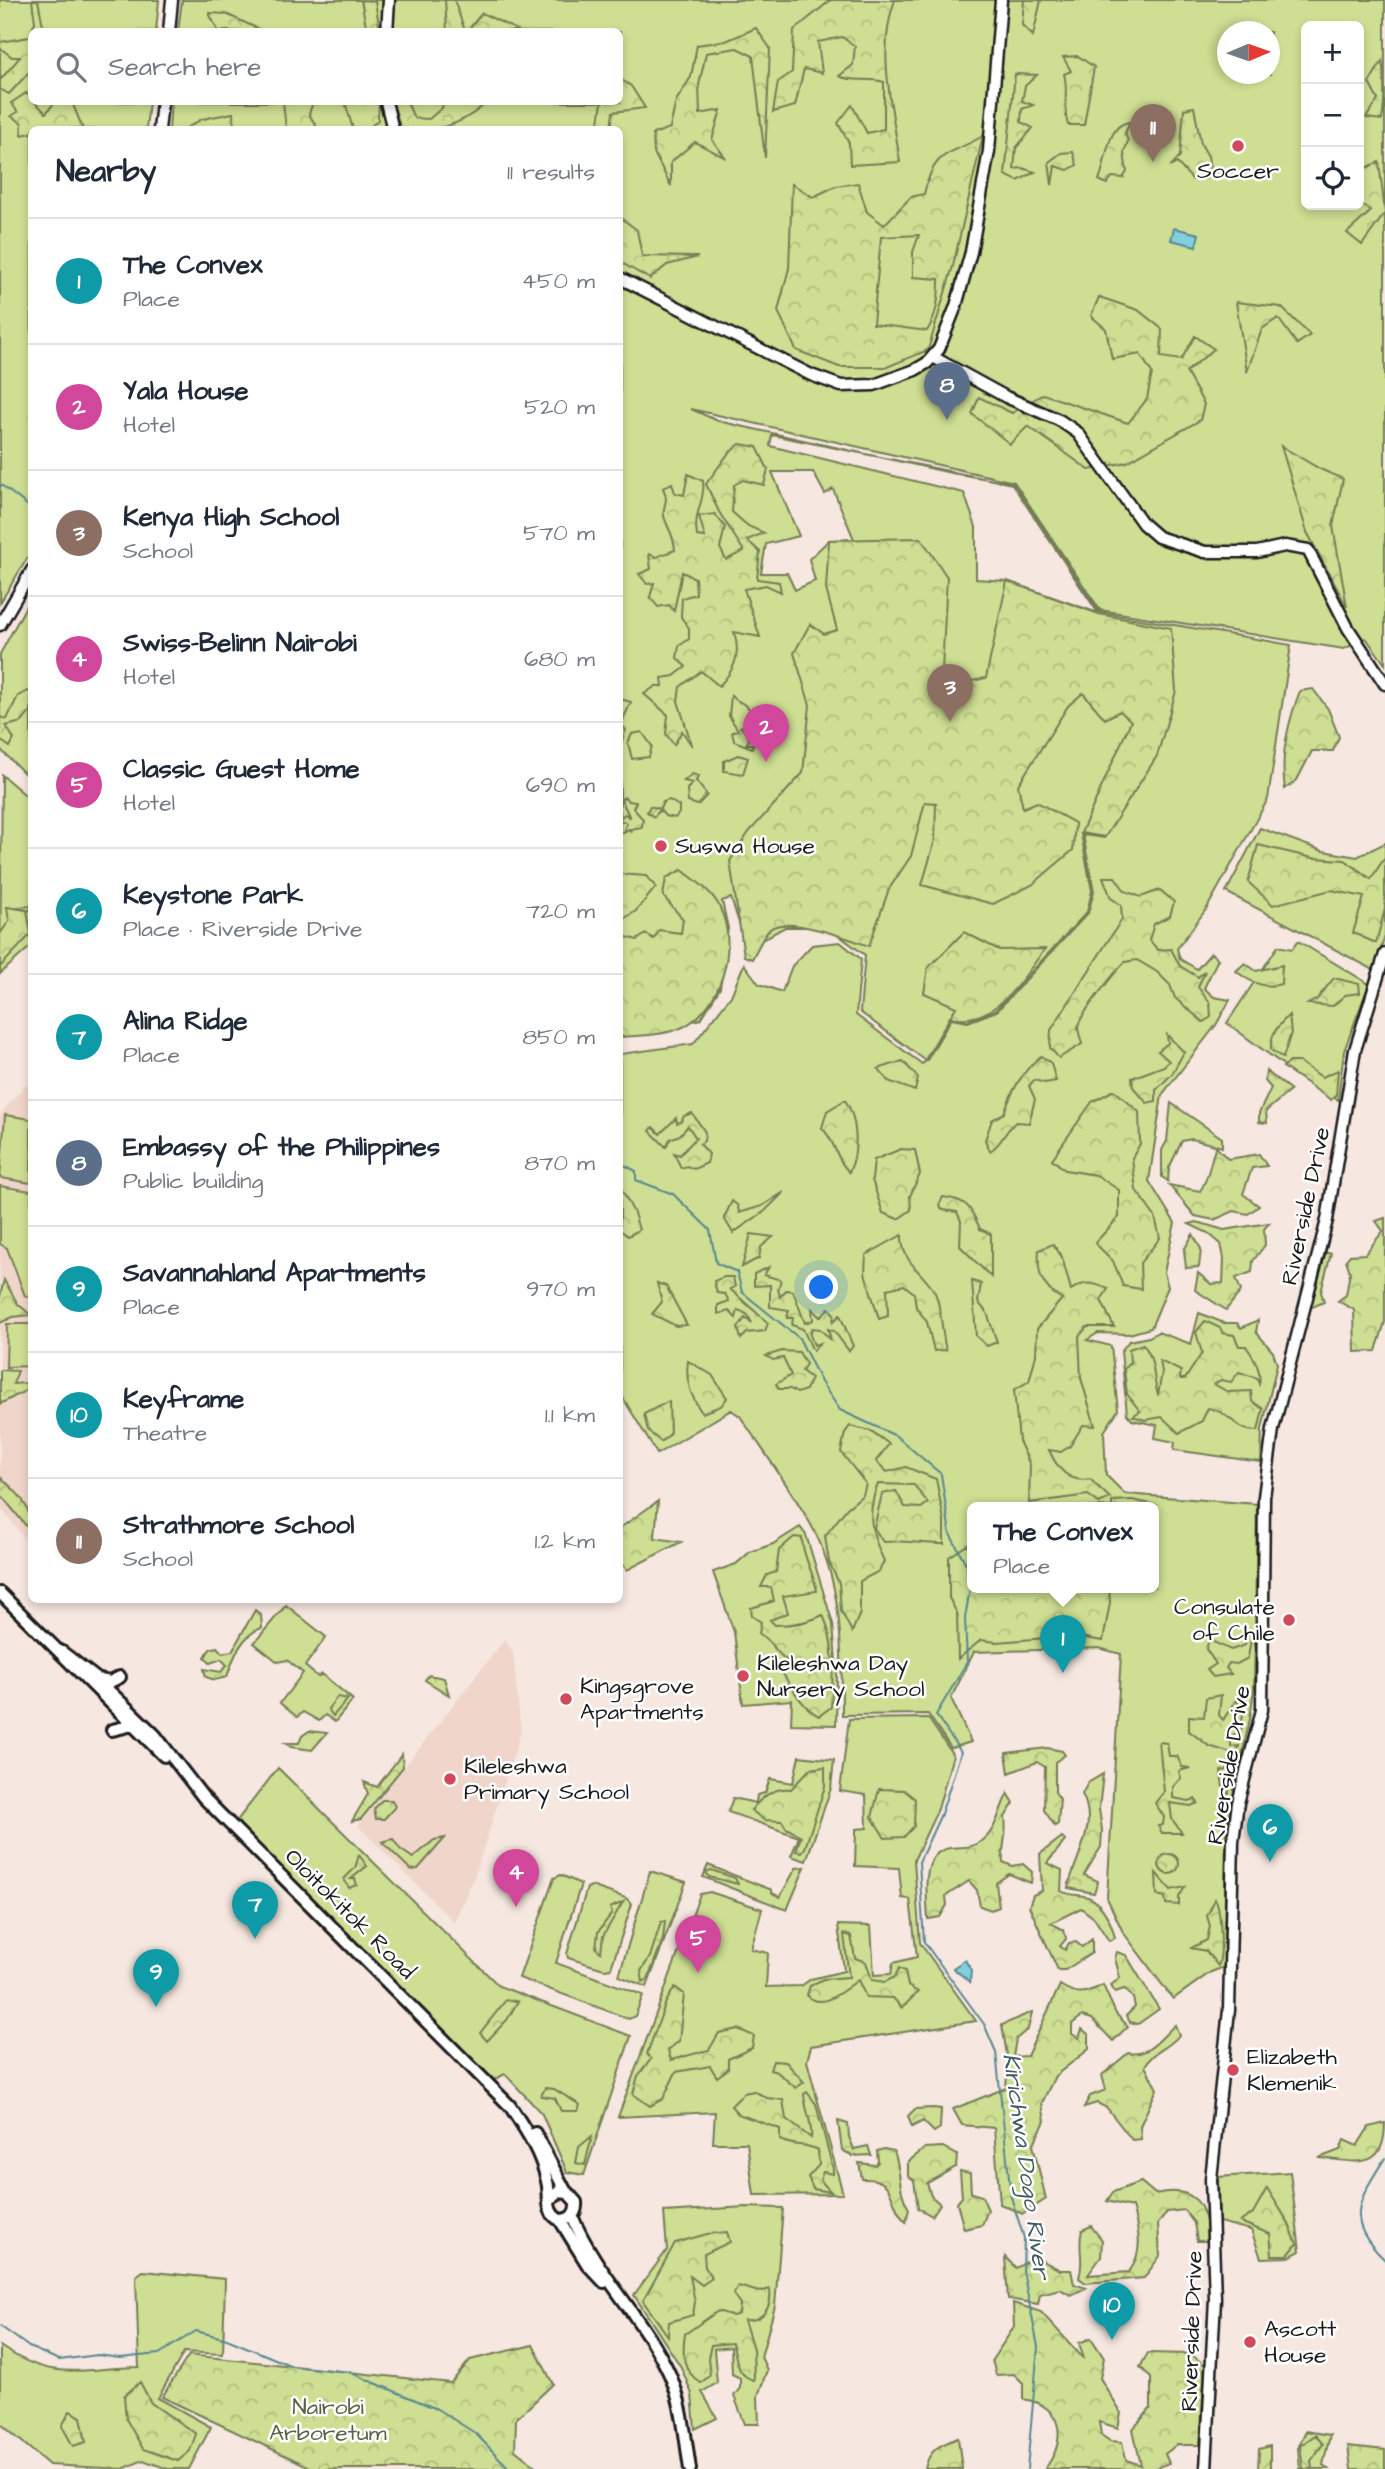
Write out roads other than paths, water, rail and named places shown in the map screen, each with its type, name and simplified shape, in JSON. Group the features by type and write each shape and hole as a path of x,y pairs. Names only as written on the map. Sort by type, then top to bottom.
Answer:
{"main road":[{"name":"Oloitokitok Road","path":"0,1593 173,1762 232,1826 510,2105"},
{"name":"Oloitokitok Road","path":"62,1653 97,1679 155,1735 173,1762"},
{"path":"97,1679 107,1682 120,1677"},
{"path":"111,1730 133,1725"},
{"path":"510,2105 532,2128 566,2192 576,2202 572,2216 588,2250 652,2343 669,2374 680,2407 690,2469"},
{"path":"510,2105 532,2140 546,2175 550,2212 560,2220 587,2264 614,2291"},
{"path":"550,2200 558,2192 566,2192"},
{"path":"560,2220 572,2216"}],"street":[{"path":"169,28 172,0"},
{"path":"387,28 389,0"},
{"path":"623,280 811,375 841,386 874,385 911,372 933,357 956,306 971,252 991,138 1001,0"},
{"path":"159,126 162,105"},
{"path":"387,105 393,126"},
{"path":"933,357 1006,397 1059,419 1078,433 1138,518 1158,537 1205,552 1256,552 1284,546 1308,550 1348,628 1385,684"},
{"path":"0,625 28,577"},
{"name":"Riverside Drive","path":"1206,2469 1215,2289 1212,2170 1226,2047 1235,1821 1262,1710 1262,1566 1268,1461 1276,1416 1327,1220 1355,1050 1385,954"}],"water":[{"path":"1174,228 1199,234 1196,246 1171,240"},
{"path":"965,1960 971,1970 970,1982 953,1968"}],"waterway":[{"name":"Kirichwa Dogo River","path":"0,484 28,506"},
{"name":"Kirichwa Dogo River","path":"623,1164 636,1171 636,1180 673,1194 710,1230 716,1263 737,1272 742,1292 799,1338 821,1382 840,1410 896,1436 941,1474 950,1534 967,1566"},
{"name":"Kirichwa Dogo River","path":"969,1593 965,1618 967,1662 936,1715 961,1752 941,1814 919,1862 924,1942 984,2024 996,2052 1011,2197 1024,2238 1023,2271 1038,2347 1027,2469"},
{"path":"1385,2158 1368,2186 1359,2210 1363,2233 1385,2260"},
{"path":"0,2326 29,2347 59,2360 98,2355 120,2358 159,2354 196,2331 227,2339 292,2366 349,2372 437,2409 475,2433 510,2469"}],"place":[{"name":"Soccer","path":"1238,146"},
{"name":"Strathmore School","path":"1153,162"},
{"name":"Embassy of the Philippines","path":"947,420"},
{"name":"Kenya High School","path":"950,722"},
{"name":"Yala House","path":"766,762"},
{"name":"Suswa House","path":"661,846"},
{"name":"Consulate of Chile","path":"1289,1620"},
{"name":"The Convex","path":"1063,1673"},
{"name":"Kileleshwa Day Nursery School","path":"743,1676"},
{"name":"Kingsgrove Apartments","path":"566,1699"},
{"name":"Kileleshwa Primary School","path":"450,1779"},
{"name":"Keystone Park","path":"1270,1862"},
{"name":"Swiss-Belinn Nairobi","path":"516,1907"},
{"name":"Alina Ridge","path":"255,1939"},
{"name":"Classic Guest Home","path":"698,1973"},
{"name":"Savannahland Apartments","path":"156,2007"},
{"name":"Elizabeth Klemenik","path":"1233,2070"},
{"name":"Keyframe","path":"1112,2340"},
{"name":"Ascott House","path":"1250,2342"}],"park label":[{"name":"Nairobi Arboretum","path":"328,2420"}]}
